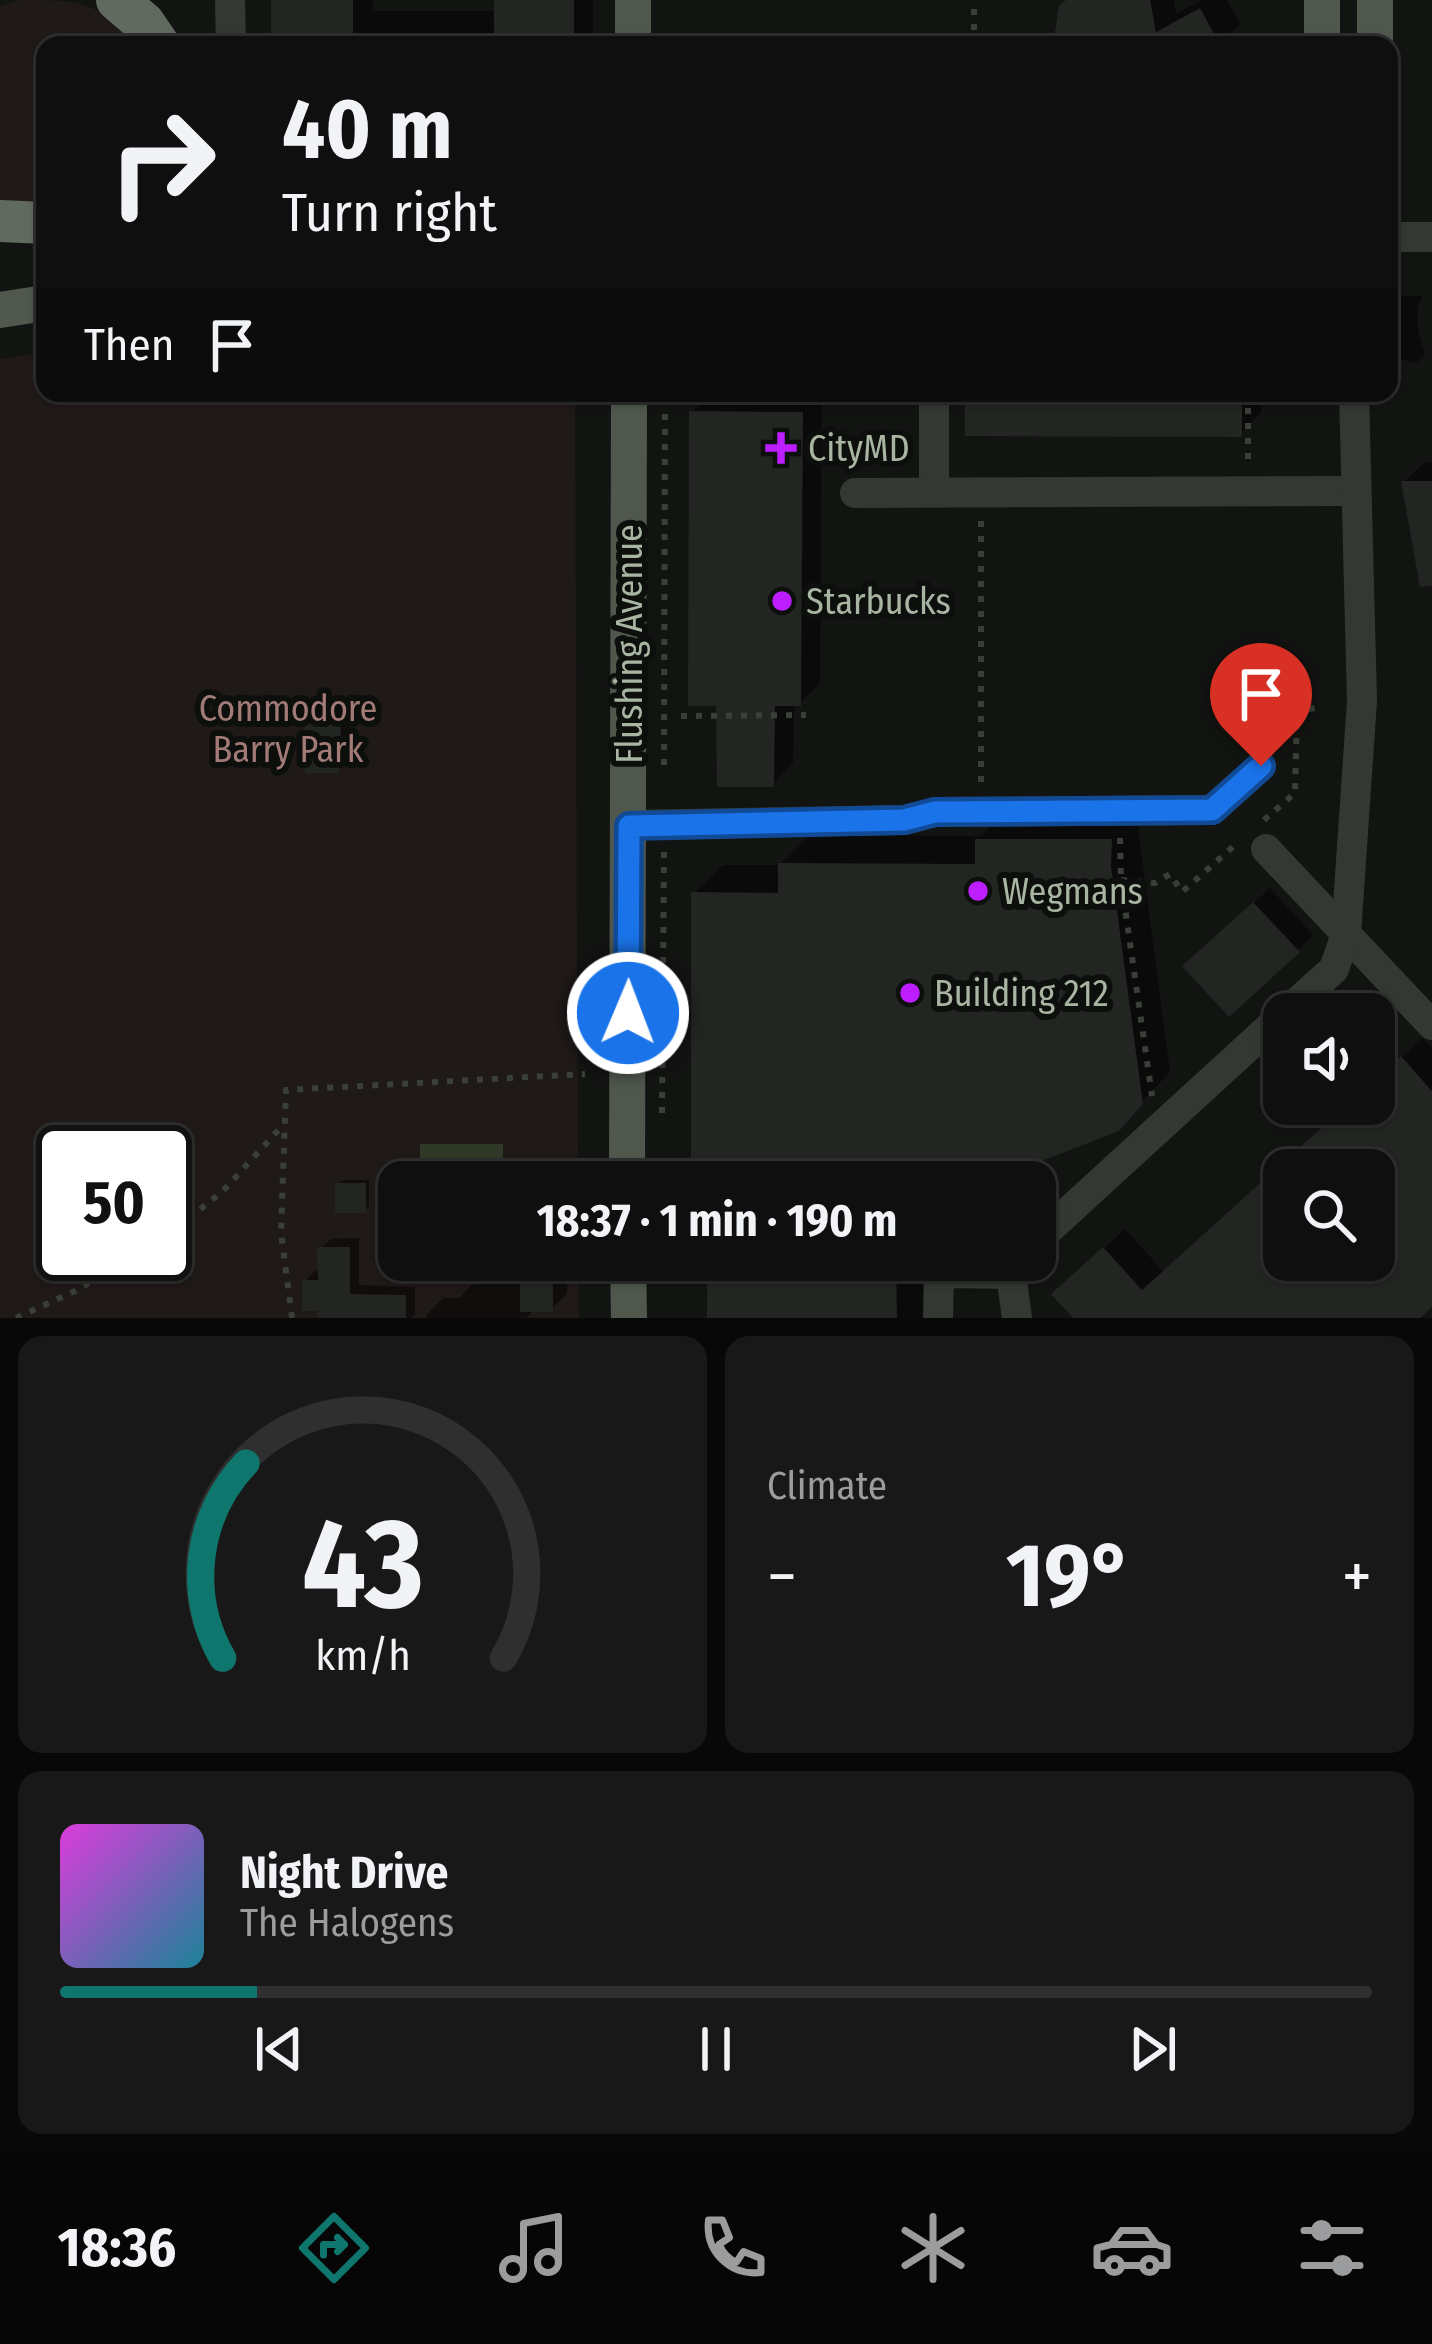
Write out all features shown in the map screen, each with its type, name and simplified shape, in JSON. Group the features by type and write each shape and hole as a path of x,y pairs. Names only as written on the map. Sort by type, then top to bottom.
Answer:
{"highway":[{"path":"117,0 153,36"},
{"path":"0,221 36,223"}],"main road":[{"path":"633,36 634,0"},
{"path":"1322,0 1322,36"},
{"path":"1376,0 1376,36"},
{"path":"0,310 36,305"},
{"name":"Flushing Avenue","path":"627,1161 629,402"},
{"path":"628,1281 629,1318"}],"street":[{"path":"230,0 231,36"},
{"path":"1398,237 1432,237"},
{"path":"923,402 934,492"},
{"path":"1307,993 1334,969 1346,934 1362,701 1354,402"},
{"path":"855,494 1355,491"},
{"path":"629,826 904,820 935,812 1212,810 1261,766"},
{"path":"1266,849 1432,1024"},
{"path":"1056,1223 1263,1033"},
{"path":"938,1318 939,1281"},
{"path":"1015,1281 1017,1318"}],"path":[{"path":"974,0 974,36"},
{"name":"Flushing Avenue","path":"664,745 665,402"},
{"path":"1248,402 1248,458"},
{"path":"981,492 981,811"},
{"path":"681,716 806,715"},
{"path":"1120,838 1121,880 1153,1102"},
{"path":"662,1113 665,880"},
{"path":"292,1318 281,1232 286,1090 585,1074"},
{"path":"192,1216 223,1191 285,1122"},
{"path":"16,1318 92,1281"}],"green space":[{"path":"19,0 72,2 99,11 129,36 36,36 36,204 0,201 0,6"},
{"name":"Commodore Barry Park","path":"36,353 36,402 575,402 578,1161 378,1161 378,1281 578,1281 579,1318 0,1318 0,359"}],"shaded area":[{"path":"420,1144 503,1144 503,1161 420,1161"}],"building":[{"path":"271,0 353,0 353,36 271,36"},
{"path":"494,0 574,0 574,36 494,36"},
{"path":"1066,0 1150,0 1156,32 1200,8 1215,36 1054,36 1059,6"},
{"path":"965,402 1242,402 1242,437 965,436"},
{"path":"689,411 803,412 801,706 775,706 774,787 717,787 716,706 688,706"},
{"path":"1401,481 1432,481 1432,586 1420,587"},
{"path":"341,722 339,773 305,773 305,723"},
{"name":"Building 212","path":"975,839 1112,839 1111,866 1143,1104 1119,1131 1042,1161 691,1161 691,892 778,893 778,863 975,864"},
{"path":"1253,902 1300,952 1229,1017 1182,966"},
{"path":"1401,1056 1432,1091 1432,1307 1420,1318 1073,1318 1051,1294 1103,1247 1142,1290 1263,1181 1263,1281 1395,1281 1395,1149 1298,1149 1325,1125 1395,1125 1395,1061"},
{"path":"335,1183 366,1183 366,1213 335,1213"},
{"path":"317,1247 350,1247 350,1294 406,1295 406,1318 318,1318 318,1311 302,1311 302,1280 318,1280"},
{"path":"520,1281 553,1281 553,1312 520,1312"},
{"path":"707,1281 896,1281 897,1318 707,1318"}],"place":[{"name":"CityMD","path":"781,448"},
{"name":"Starbucks","path":"782,601"},
{"name":"Wegmans","path":"978,891"},
{"name":"Building 212","path":"910,993"}],"route":[{"path":"628,1013 629,826 904,820 935,812 1212,810 1261,766"}]}
